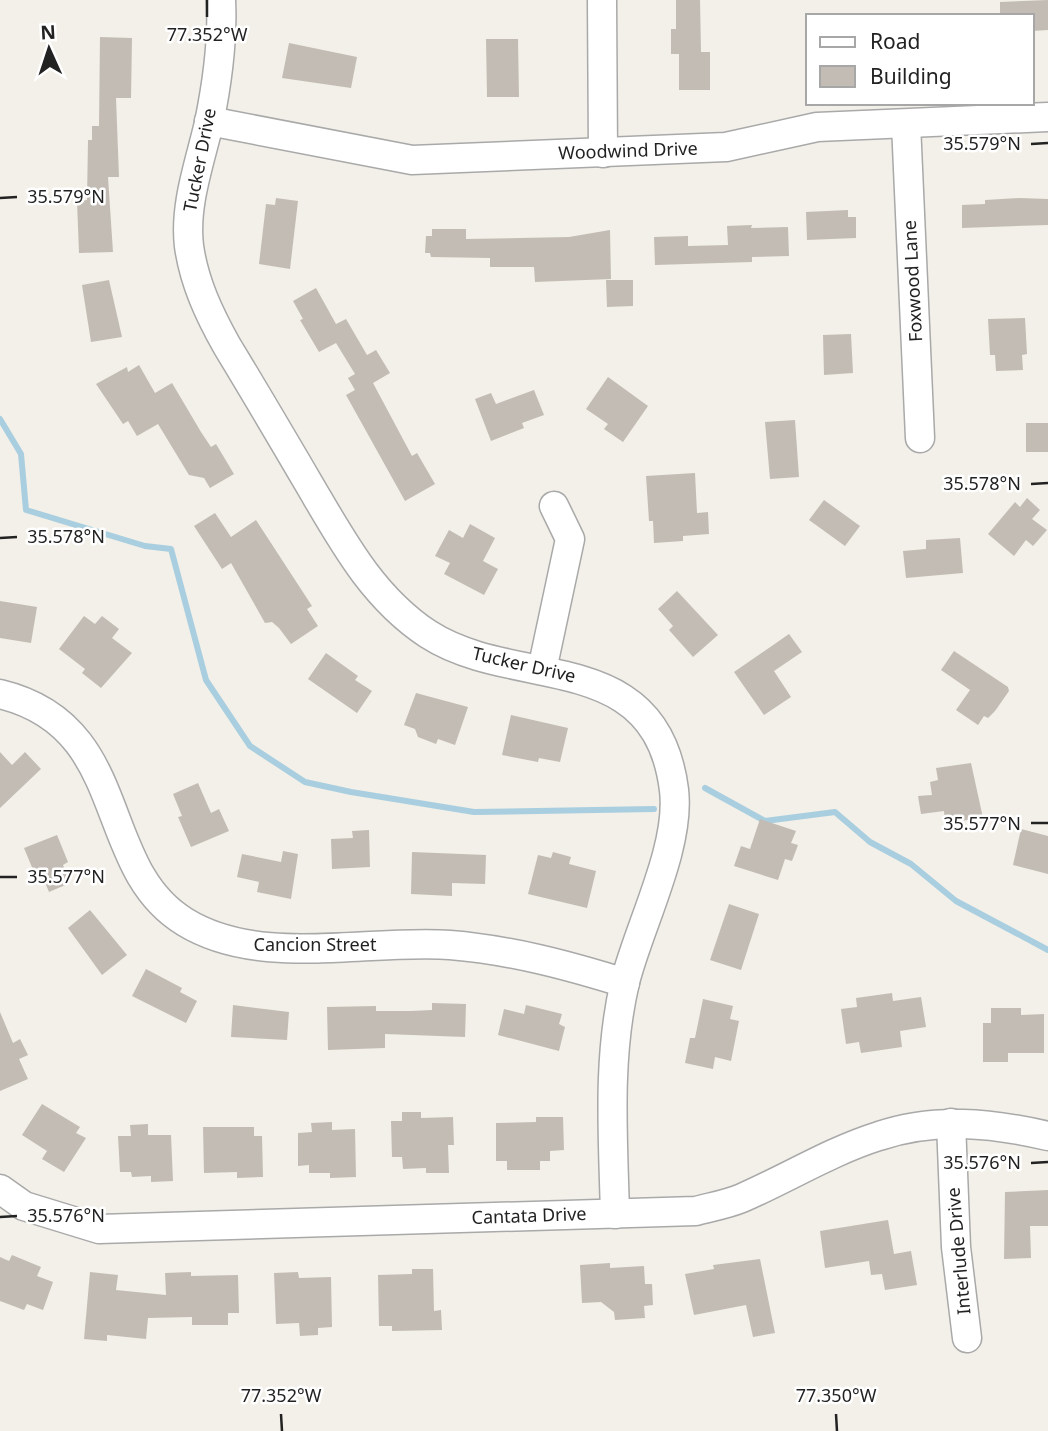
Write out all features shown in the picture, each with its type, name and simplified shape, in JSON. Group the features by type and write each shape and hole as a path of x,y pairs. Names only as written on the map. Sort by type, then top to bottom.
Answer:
{"street":[{"name":"Tucker Drive","path":"221,0 222,35 209,121 189,215 188,243 194,270 208,312 352,556 391,607 430,635 477,656 587,680 633,707 663,747 670,769 674,815 668,847 625,983 612,1081 615,1214"},
{"path":"601,0 603,153"},
{"name":"Woodwind Drive","path":"209,121 412,160 726,147 817,127 1048,117"},
{"name":"Foxwood Lane","path":"906,124 920,438"},
{"path":"542,670 570,539 554,506"},
{"name":"Cancion Street","path":"0,694 25,700 53,717 76,738 92,763 144,881 162,905 184,922 219,938 262,948 386,945 471,947 555,961 625,983"},
{"name":"Cantata Drive","path":"0,1189 24,1206 99,1229 696,1211 739,1200 880,1135 914,1127 951,1123 1004,1125 1048,1136"},
{"name":"Interlude Drive","path":"951,1123 956,1247 967,1338"}],"building":[{"path":"676,0 700,0 701,52 710,52 710,90 679,90 679,54 671,54 671,29 676,29"},
{"path":"1048,0 1048,30 1034,31 1034,14 1000,14 1000,2"},
{"path":"100,37 132,38 131,98 116,98 119,177 108,177 113,252 79,253 77,201 87,200 88,140 92,140 92,126 99,126"},
{"path":"486,39 518,39 519,97 487,97"},
{"path":"289,43 357,57 351,88 282,78"},
{"path":"276,198 298,201 290,269 259,264 266,204 275,205"},
{"path":"1048,199 1048,225 962,228 962,205 985,204 985,200"},
{"path":"848,210 848,217 856,217 856,238 807,240 806,212"},
{"path":"752,225 751,228 788,227 789,256 752,257 752,262 655,265 654,237 688,236 688,246 728,245 727,226"},
{"path":"432,229 466,229 466,239 569,237 610,230 611,279 535,282 534,267 490,267 490,258 431,257 430,253 425,253 426,236 432,236"},
{"path":"109,280 122,337 91,342 82,285"},
{"path":"606,280 633,280 633,306 607,307"},
{"path":"316,288 336,324 346,319 367,355 376,350 390,373 373,383 412,456 417,453 435,484 405,501 346,395 355,390 348,378 355,374 336,343 319,352 300,320 303,319 293,301"},
{"path":"1025,318 1027,354 1022,355 1023,370 996,371 995,355 990,355 988,319"},
{"path":"851,334 853,373 824,375 823,335"},
{"path":"139,365 155,393 172,383 211,447 216,444 234,474 210,488 204,478 189,475 158,424 137,436 128,421 123,424 96,384 127,367 128,372"},
{"path":"608,377 648,406 623,442 604,429 608,424 586,409"},
{"path":"534,390 544,415 522,423 524,428 491,441 475,399 491,393 496,404"},
{"path":"795,420 799,477 770,479 765,422"},
{"path":"1026,423 1048,423 1048,452 1026,452"},
{"path":"695,473 697,513 708,512 709,534 683,536 683,541 654,543 653,521 649,521 646,476"},
{"path":"1027,498 1040,510 1032,519 1047,530 1033,546 1026,540 1014,556 988,534 1015,502 1020,507"},
{"path":"824,500 860,526 845,546 809,520"},
{"path":"215,513 231,537 256,520 312,606 307,609 318,626 291,644 272,622 265,623 231,563 222,569 194,526"},
{"path":"470,524 495,538 483,561 498,569 484,595 444,574 450,563 435,556 449,530 463,538"},
{"path":"960,538 963,573 906,578 903,551 926,549 926,540"},
{"path":"677,591 718,635 693,657 669,630 673,626 658,609"},
{"path":"0,601 37,607 31,643 0,638"},
{"path":"84,616 95,624 102,616 119,629 112,638 132,653 101,688 82,673 85,669 59,649"},
{"path":"789,634 802,652 774,671 791,697 764,715 734,672"},
{"path":"954,651 1008,687 1009,691 995,711 988,718 984,716 978,725 956,710 970,690 941,670"},
{"path":"326,653 358,676 355,680 372,691 357,713 308,679"},
{"path":"416,693 468,707 455,745 438,739 436,744 418,737 415,729 404,725"},
{"path":"511,715 568,728 560,762 539,758 538,762 502,755"},
{"path":"0,752 12,765 25,752 41,769 0,808"},
{"path":"971,763 983,818 945,823 944,811 921,814 918,796 932,795 930,782 938,780 936,768"},
{"path":"198,783 211,813 219,809 229,831 191,847 178,817 182,816 173,794"},
{"path":"760,819 796,831 791,843 798,845 792,861 785,859 778,880 734,866 741,846 750,849"},
{"path":"1021,829 1048,836 1048,874 1013,865"},
{"path":"369,830 370,867 332,869 331,839 353,838 352,831"},
{"path":"57,835 68,862 63,865 70,883 49,892 42,875 36,877 24,848"},
{"path":"283,851 298,854 291,899 257,892 259,882 237,877 242,854 281,862"},
{"path":"412,852 486,855 485,884 452,883 452,896 411,894"},
{"path":"553,852 571,857 569,864 596,871 587,908 528,894 538,855 551,858"},
{"path":"729,904 759,914 741,970 710,960"},
{"path":"90,910 127,955 102,975 68,928"},
{"path":"146,969 182,988 180,992 197,1001 186,1023 132,996"},
{"path":"892,993 893,1001 921,997 926,1027 900,1031 902,1047 861,1053 859,1042 846,1044 841,1009 857,1007 856,998"},
{"path":"703,999 733,1006 730,1019 739,1021 731,1061 715,1057 713,1069 685,1063 690,1038 695,1038"},
{"path":"432,1003 466,1004 465,1037 385,1034 385,1048 328,1050 327,1007 376,1006 376,1011 411,1011 432,1010"},
{"path":"233,1005 289,1012 287,1040 231,1037"},
{"path":"526,1005 562,1014 559,1024 565,1027 559,1051 498,1035 504,1009 524,1014"},
{"path":"991,1008 1021,1008 1021,1015 1044,1014 1044,1053 1008,1053 1008,1062 983,1062 983,1023 991,1023"},
{"path":"0,1012 13,1043 20,1039 28,1055 19,1059 28,1079 0,1091"},
{"path":"42,1104 80,1127 76,1133 86,1138 64,1172 42,1159 47,1151 22,1135"},
{"path":"402,1112 421,1112 421,1118 453,1117 454,1145 448,1145 449,1173 426,1173 426,1168 403,1169 402,1157 392,1157 391,1121 402,1121"},
{"path":"536,1117 563,1117 564,1150 550,1151 550,1161 540,1161 540,1170 507,1170 507,1161 496,1161 496,1123 536,1122"},
{"path":"332,1122 332,1130 355,1129 356,1177 330,1178 330,1173 309,1173 309,1165 298,1166 298,1133 312,1132 311,1123"},
{"path":"148,1124 148,1135 171,1135 173,1181 151,1182 151,1176 132,1177 131,1172 120,1172 118,1136 131,1136 130,1125"},
{"path":"203,1127 254,1127 254,1136 262,1136 263,1177 237,1178 237,1172 204,1173"},
{"path":"1048,1190 1048,1226 1030,1226 1031,1258 1004,1259 1005,1192"},
{"path":"888,1220 894,1254 911,1251 917,1285 885,1290 882,1274 871,1275 869,1261 825,1268 820,1231"},
{"path":"12,1255 41,1267 37,1276 53,1282 43,1310 27,1304 24,1310 0,1301 0,1257 9,1261"},
{"path":"760,1259 775,1333 753,1337 746,1305 694,1315 685,1274 714,1269 713,1265"},
{"path":"610,1263 610,1268 644,1266 645,1284 652,1284 653,1305 644,1306 645,1318 615,1320 614,1312 601,1302 582,1303 580,1265"},
{"path":"412,1269 433,1269 434,1311 441,1310 442,1330 392,1331 392,1326 379,1326 378,1275 412,1274"},
{"path":"90,1272 118,1275 116,1290 166,1295 165,1273 191,1272 191,1276 238,1275 239,1313 228,1313 228,1325 192,1325 192,1317 148,1318 146,1339 107,1335 107,1341 84,1339"},
{"path":"298,1272 299,1278 331,1277 332,1327 318,1328 318,1335 300,1336 299,1323 276,1324 274,1273"}],"waterway":[{"path":"0,419 21,454 26,510 145,546 171,549 206,680 250,746 305,782 474,812 654,809"},
{"path":"705,788 765,821 835,812 870,842 911,864 956,901 1048,950"}]}
